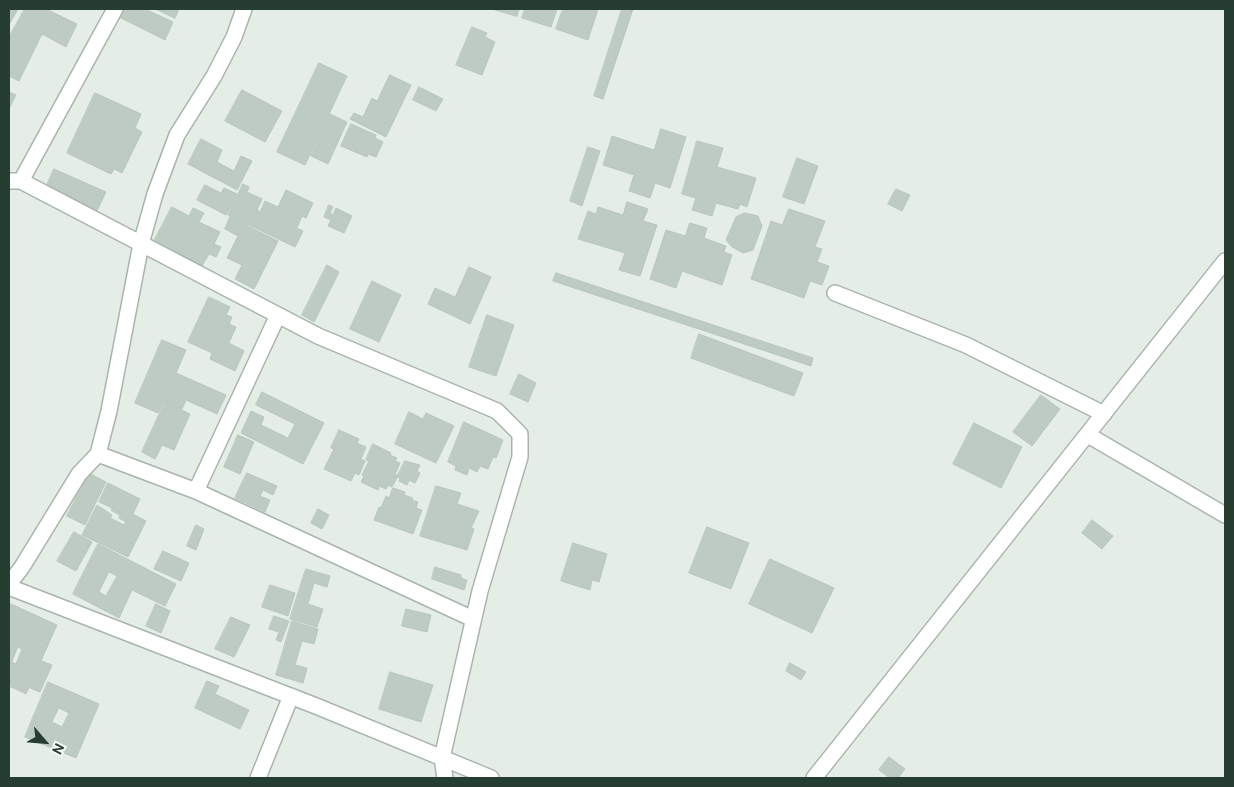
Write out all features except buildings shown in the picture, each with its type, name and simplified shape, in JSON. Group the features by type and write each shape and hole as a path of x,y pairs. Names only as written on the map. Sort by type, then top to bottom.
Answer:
{"street":[{"path":"115,9 15,181 318,336 498,411 520,434 520,457 480,591 442,758 445,778"},
{"path":"244,9 234,37 214,76 177,135 155,194 141,244 98,454 79,474 9,586 291,696 491,778"},
{"path":"814,778 1225,261"},
{"path":"836,293 966,345 1104,414"},
{"path":"196,491 278,315"},
{"path":"1088,435 1225,515"},
{"path":"98,454 196,491 474,619"},
{"path":"258,778 291,696"}]}
